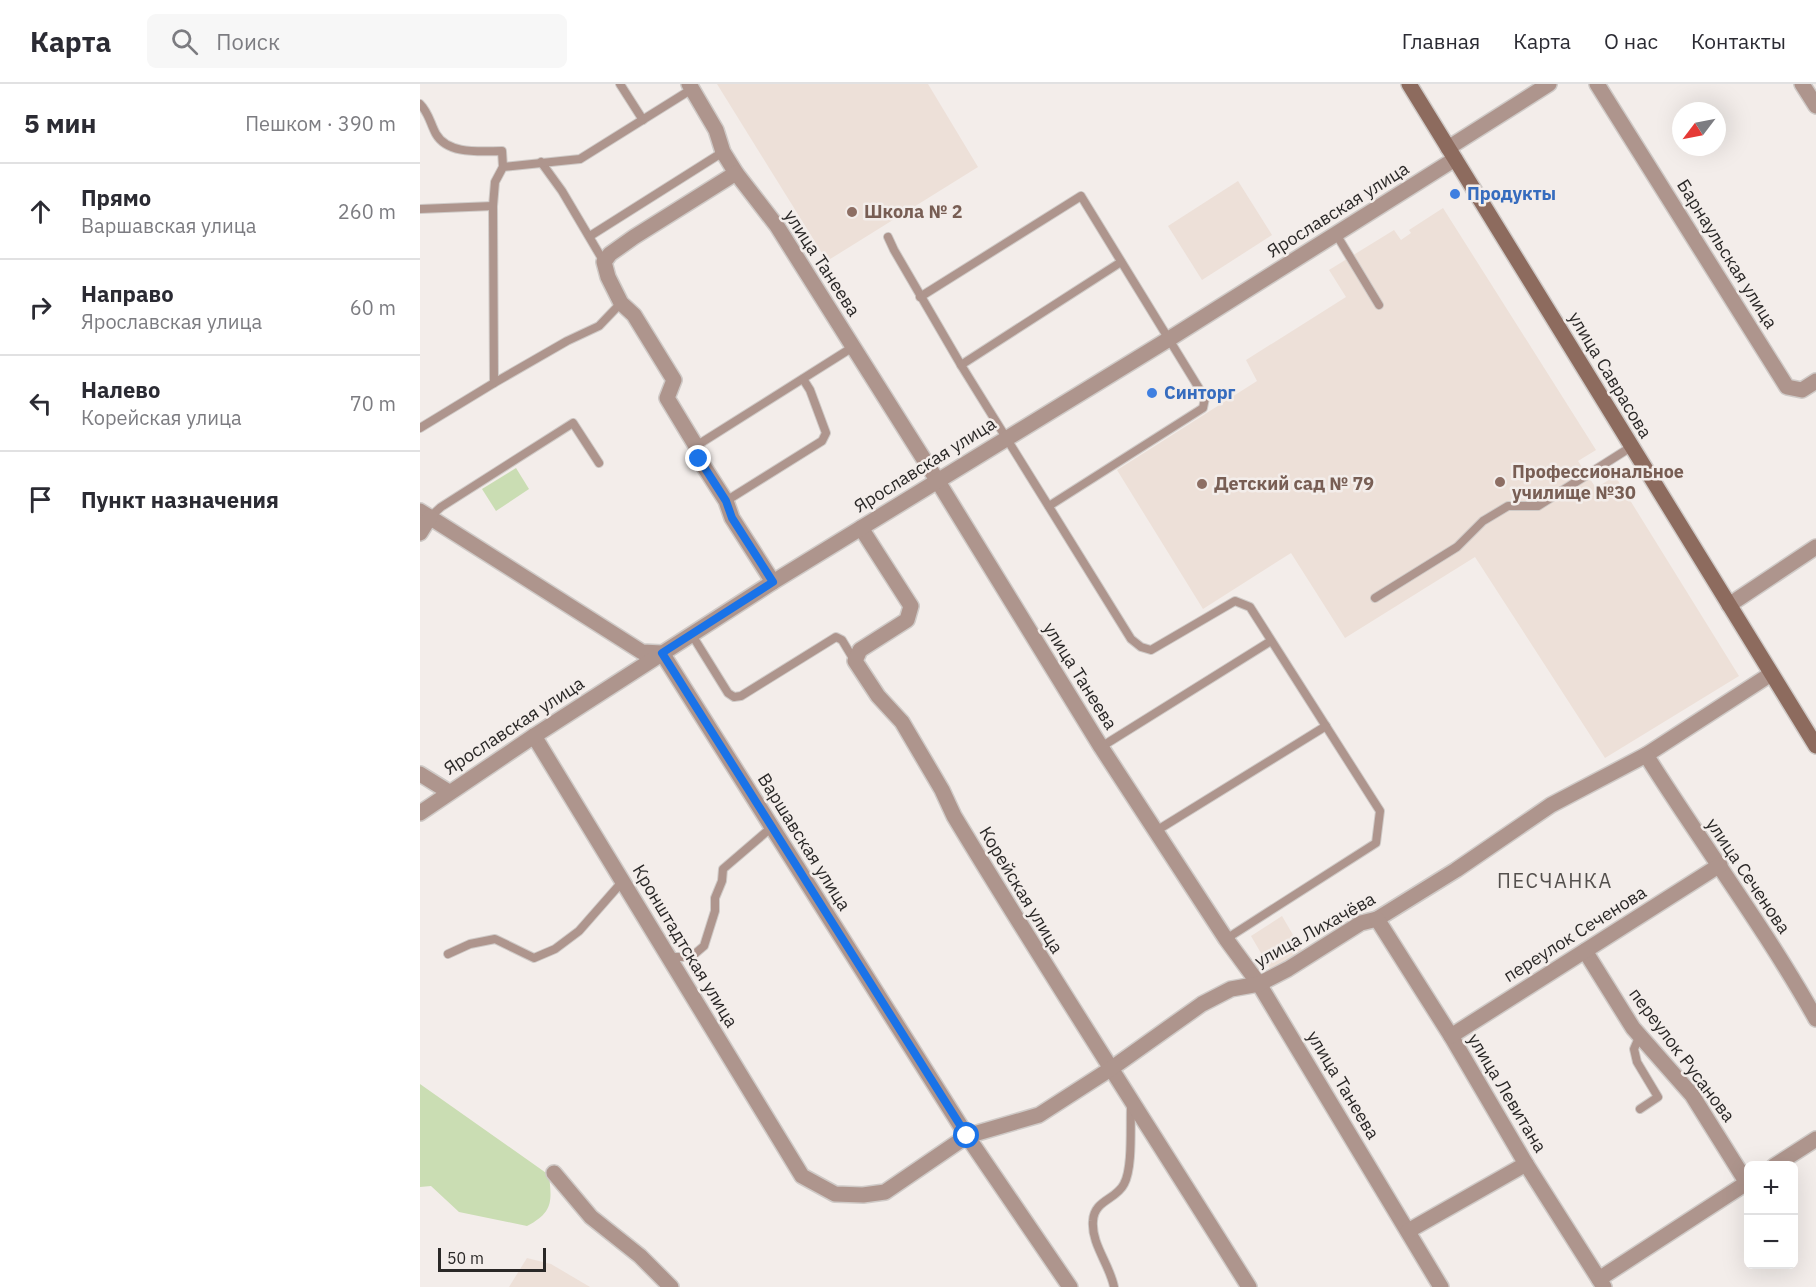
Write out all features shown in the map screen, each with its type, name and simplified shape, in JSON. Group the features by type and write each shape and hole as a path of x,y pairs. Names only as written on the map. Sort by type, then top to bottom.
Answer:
{"street":[{"name":"улица Саврасова","path":"1409,84 1816,746"},
{"name":"Ярославская улица","path":"420,813 534,736 773,582 1336,234 1549,84"},
{"name":"Барнаульская улица","path":"1598,84 1787,387 1802,390 1816,381"},
{"path":"1802,84 1816,106"},
{"name":"улица Танеева","path":"690,86 716,129 723,152 735,173 777,226 1101,747 1226,939 1259,984 1441,1287"},
{"path":"735,173 634,237 610,254 604,262 611,284 621,303 634,315 674,380 667,398 696,446 699,459 726,501 732,518 773,582"},
{"path":"420,533 425,514 642,652 662,653"},
{"path":"855,661 860,650 907,620 911,606 861,528"},
{"path":"1729,605 1816,547"},
{"name":"Варшавская улица","path":"662,653 967,1136 1070,1287"},
{"name":"Корейская улица","path":"855,661 878,696 902,722 942,790 954,816 1062,993 1112,1068 1249,1287"},
{"name":"улица Лихачёва","path":"802,1176 835,1194 863,1195 885,1192 967,1136 1039,1115 1112,1068 1202,1004 1231,989 1259,984 1288,969 1361,923 1377,919 1456,870 1551,805 1646,755 1771,674"},
{"name":"Кронштадтская улица","path":"534,736 802,1176"},
{"name":"улица Сеченова","path":"1646,755 1720,865 1816,1019"},
{"path":"420,774 449,792"},
{"name":"переулок Сеченова","path":"1451,1036 1720,865"},
{"name":"улица Левитана","path":"1377,919 1451,1036 1526,1164 1602,1283"},
{"name":"переулок Русанова","path":"1585,951 1633,1028 1692,1095 1744,1176"},
{"path":"1782,1161 1816,1139"},
{"path":"1408,1231 1526,1164"},
{"path":"554,1173 591,1217 640,1257 671,1287"},
{"path":"1602,1283 1744,1185"}],"lane":[{"path":"620,84 643,120"},
{"path":"503,166 580,159 643,120 690,86"},
{"path":"420,104 427,111 435,133 442,142 451,147 502,151 503,166 495,182 493,206 494,383"},
{"path":"590,236 723,152"},
{"path":"541,162 562,191 604,262"},
{"path":"920,297 1081,196 1205,398 1203,408 1049,506"},
{"path":"420,209 493,206"},
{"path":"1336,234 1379,305"},
{"path":"888,237 920,297 961,365 1131,639 1152,650 1235,601 1250,607 1380,811 1376,843 1226,939"},
{"path":"961,365 1121,262"},
{"path":"420,428 567,341 599,326 621,303"},
{"path":"696,446 853,347"},
{"path":"726,501 822,441 826,433 810,390 803,379"},
{"path":"425,514 441,507 573,423 599,463"},
{"path":"1375,598 1457,547 1483,521 1508,506 1538,507 1631,447"},
{"path":"692,635 728,693 734,697 741,696 836,636 843,640 855,661"},
{"path":"1101,747 1271,640"},
{"path":"1156,831 1326,726"},
{"path":"669,957 691,957 704,946 715,911 715,898 722,881 723,869 772,826"},
{"path":"448,954 470,944 495,939 534,958 544,954 555,949 579,931 622,882"},
{"path":"1640,1035 1634,1049 1637,1062 1658,1097 1640,1109"},
{"path":"1114,1287 1093,1232 1093,1220 1096,1208 1123,1186 1128,1173 1131,1099"}],"shaded area":[{"name":"Школа № 2","path":"717,84 928,84 978,167 827,261"},
{"path":"1238,181 1272,235 1202,280 1168,226"},
{"name":"Профессиональное училище №30","path":"1443,208 1596,450 1578,461 1596,488 1615,476 1739,676 1605,758 1475,557 1345,638 1291,553 1203,609 1117,470 1257,381 1246,360 1346,297 1329,270 1394,230 1401,240 1411,233 1409,230"},
{"path":"1282,916 1303,952 1272,972 1251,936"},
{"path":"527,1258 551,1264 590,1287 509,1287"}],"green space":[{"path":"516,468 529,489 496,511 482,489"},
{"path":"420,1084 549,1175 549,1205 542,1216 527,1226 459,1212 431,1186 420,1187"}],"place":[{"name":"Продукты","path":"1455,194"},
{"name":"Школа № 2","path":"852,212"},
{"name":"Синторг","path":"1152,393"},
{"name":"Профессиональное училище №30","path":"1500,482"},
{"name":"Детский сад № 79","path":"1202,484"}],"district":[{"name":"ПЕСЧАНКА","path":"1555,881"}],"route":[{"path":"699,459 726,501 732,518 773,582 662,653 967,1136"}]}
